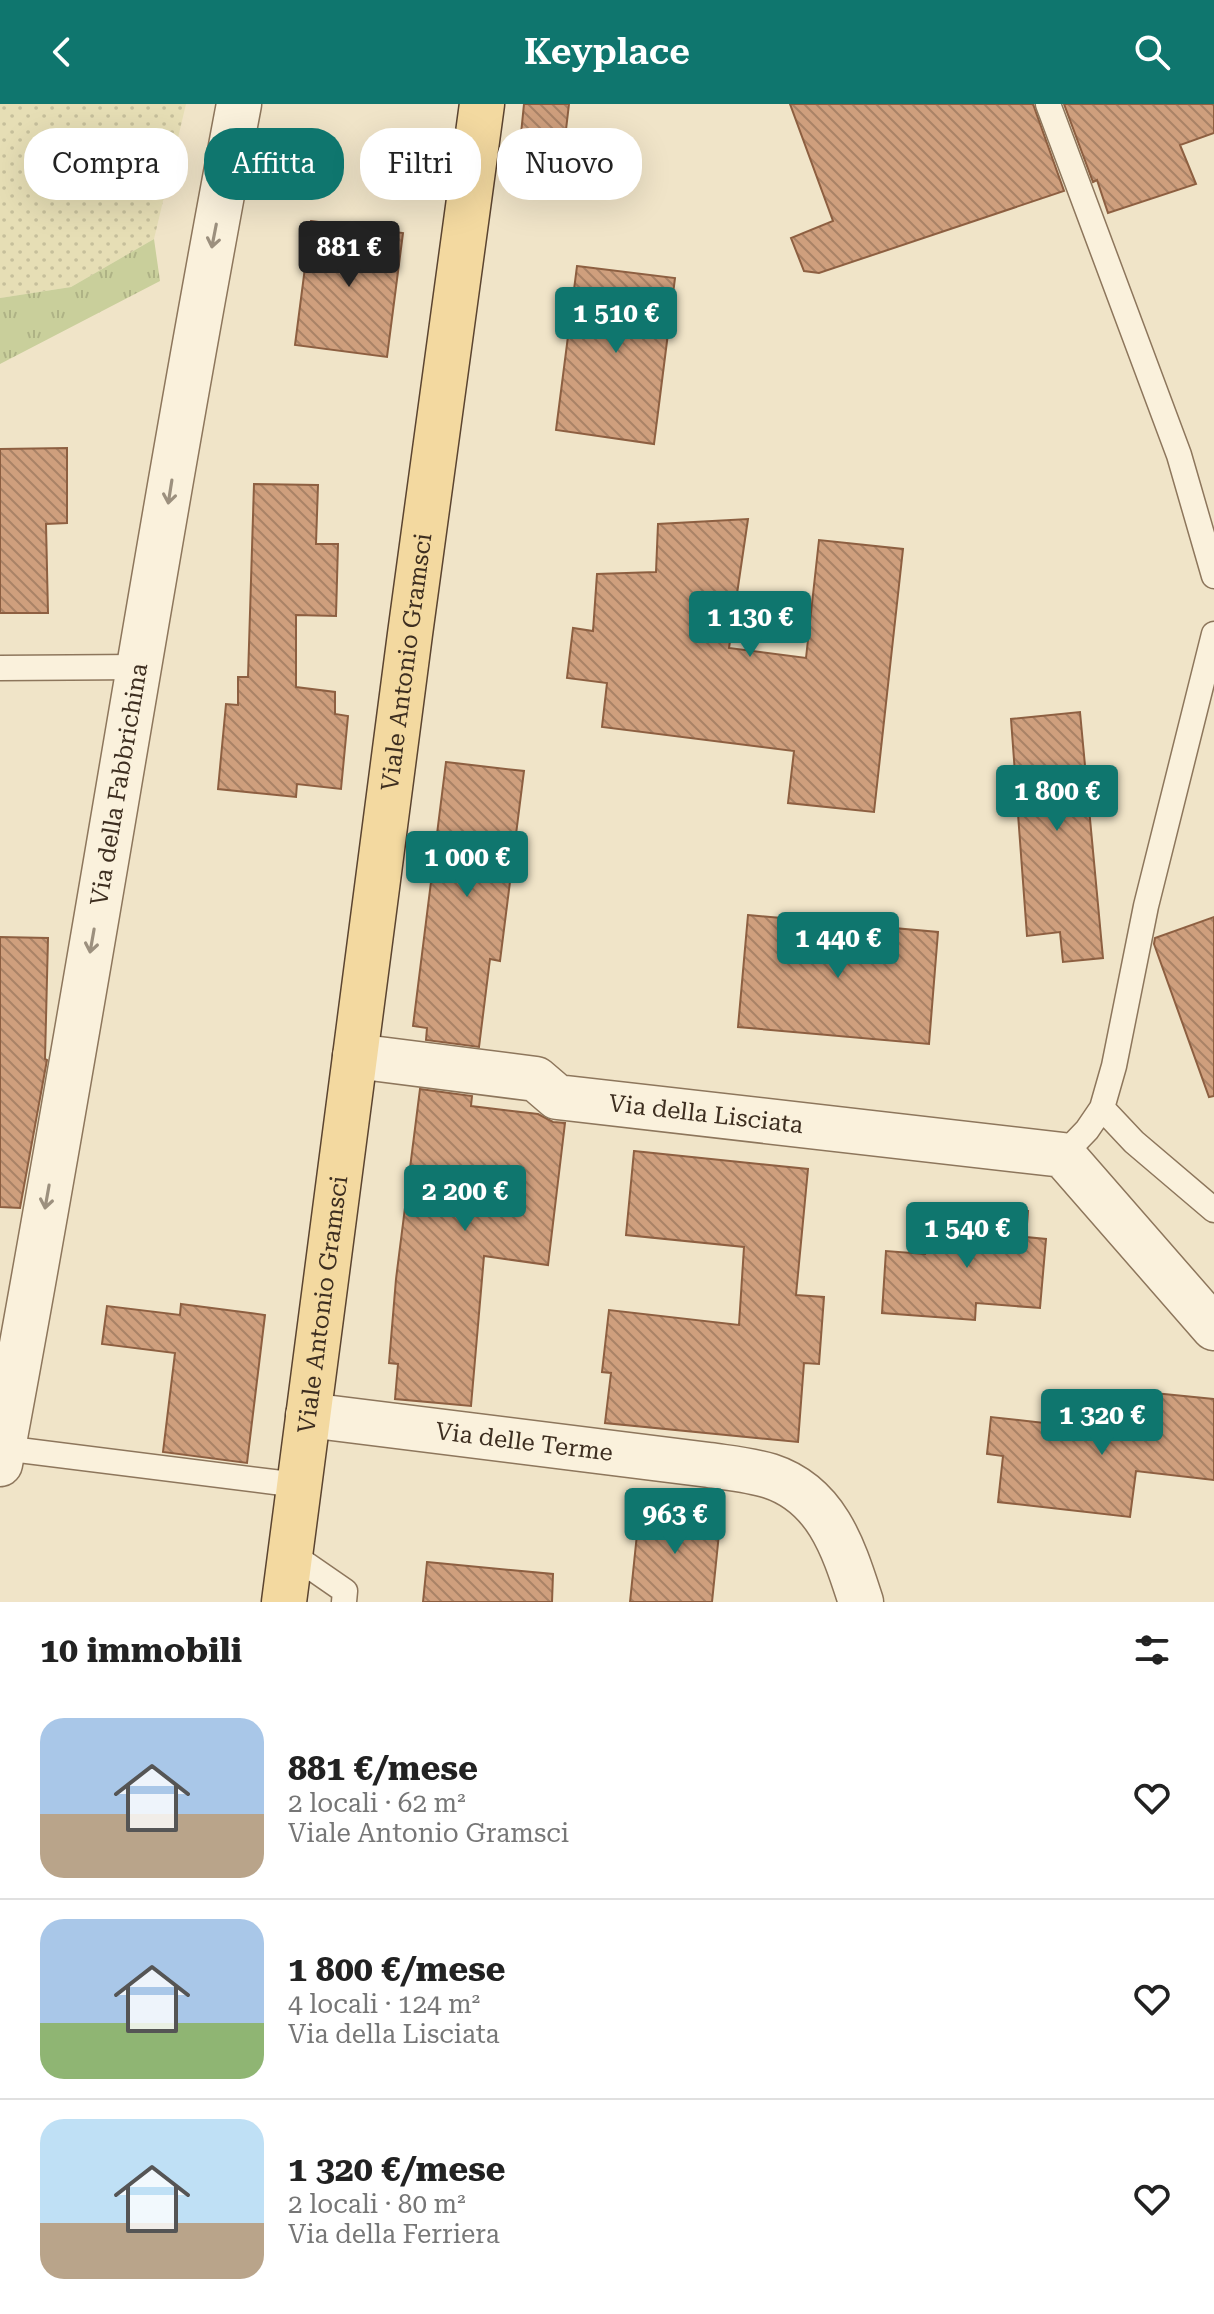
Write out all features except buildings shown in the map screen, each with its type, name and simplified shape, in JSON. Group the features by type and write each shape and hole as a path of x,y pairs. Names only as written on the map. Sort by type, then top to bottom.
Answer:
{"main road":[{"name":"Viale Antonio Gramsci","path":"284,1602 482,104"}],"street":[{"name":"Via della Fabbrichina","path":"2,1456 208,266 239,104"},
{"name":"Via della Lisciata","path":"355,1056 536,1079 557,1097 1063,1155"},
{"path":"1063,1155 1214,1328"},
{"name":"Via delle Terme","path":"308,1415 709,1465 772,1477 800,1491 822,1511 839,1540 861,1602"}],"lane":[{"path":"1048,104 1179,455 1214,576"},
{"path":"1063,1155 1087,1130 1102,1108 1119,1046 1146,906 1174,788 1214,638"},
{"path":"0,668 140,667"},
{"path":"1102,1108 1134,1142 1214,1210"},
{"path":"2,1456 298,1485"},
{"path":"290,1553 345,1591 344,1602"}],"shaded area":[{"path":"0,104 186,104 180,128 24,128 24,200 163,200 154,239 71,287 0,298"}],"green space":[{"path":"154,239 160,281 0,364 0,298 71,287"}]}
